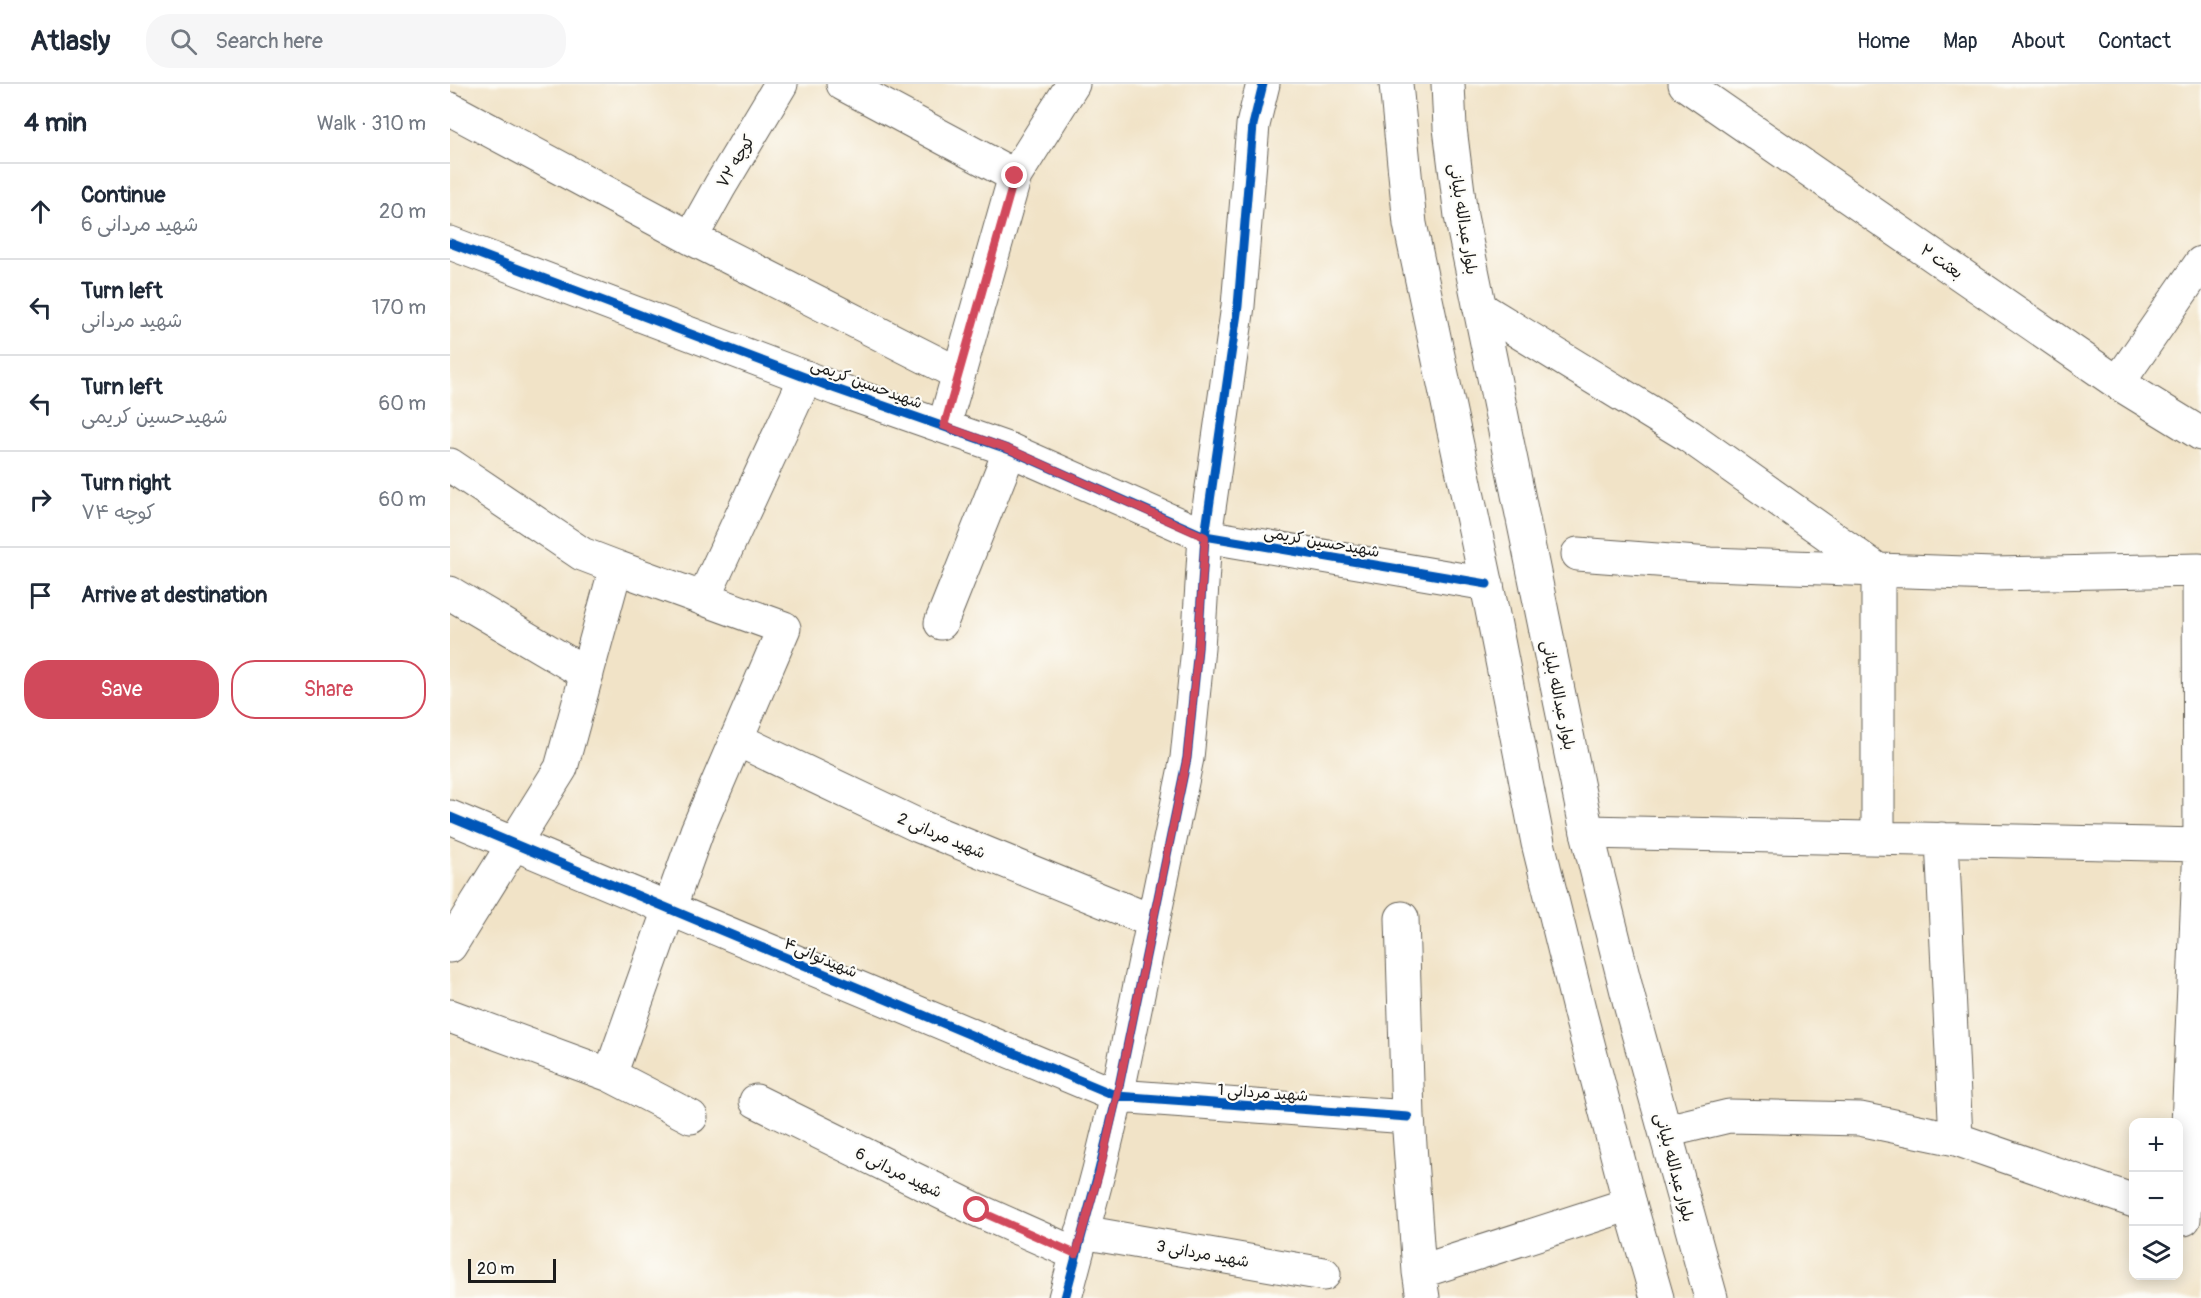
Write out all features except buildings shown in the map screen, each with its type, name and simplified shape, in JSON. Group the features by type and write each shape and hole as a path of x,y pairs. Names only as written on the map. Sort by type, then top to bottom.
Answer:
{"street":[{"name":"کوچه ۷۲","path":"691,238 781,84"},
{"path":"843,84 1015,176"},
{"path":"944,426 1015,176 1073,84"},
{"path":"1065,1298 1117,1096 1187,758 1198,648 1205,537 1238,306 1252,125 1263,84"},
{"path":"1396,84 1410,224 1538,843 1581,1017 1657,1298"},
{"name":"بلوار عبدالله بلیانی","path":"1448,84 1450,128 1461,216 1587,832 1630,1004 1711,1298"},
{"name":"بعثت ۲","path":"1685,84 2118,383 2201,434"},
{"path":"450,110 691,238 959,374"},
{"name":"شهیدحسین کریمی","path":"450,243 806,377 1011,450 1205,537 1486,584"},
{"path":"2118,383 2201,262"},
{"path":"1480,308 1689,436 1878,570"},
{"path":"703,599 806,377"},
{"path":"941,623 1011,450"},
{"path":"450,465 582,554 784,627 697,831 610,1075"},
{"path":"1578,554 1710,564 1994,574 2200,569 2200,845 2188,1219"},
{"path":"450,946 561,768 616,567"},
{"path":"1878,570 1878,838"},
{"path":"450,593 587,674"},
{"name":"شهید مردانی 2","path":"736,739 919,826 1152,921"},
{"name":"شهیدتوانی۴","path":"450,817 1117,1096"},
{"path":"1587,832 2200,845"},
{"path":"1942,839 1956,1139"},
{"path":"1402,918 1408,1117 1421,1285 1630,1204"},
{"path":"450,1016 610,1075 691,1117"},
{"name":"شهید مردانی 1","path":"1117,1096 1408,1117"},
{"name":"شهید مردانی 6","path":"756,1101 977,1210 1079,1243"},
{"path":"1666,1131 1729,1116 1860,1119 1956,1139 2129,1200"},
{"name":"شهید مردانی 3","path":"1079,1243 1324,1274"}],"cycle path":[{"path":"1065,1298 1117,1096 1187,758 1198,648 1205,536 1238,306 1253,125 1263,84"},
{"path":"450,243 836,389 1010,450 1205,536 1487,584"},
{"path":"450,817 1117,1096 1408,1117"}],"route":[{"path":"977,1210 1076,1254 1100,1170 1117,1096 1187,758 1198,648 1205,537 1011,450 944,426 1015,176"}]}
